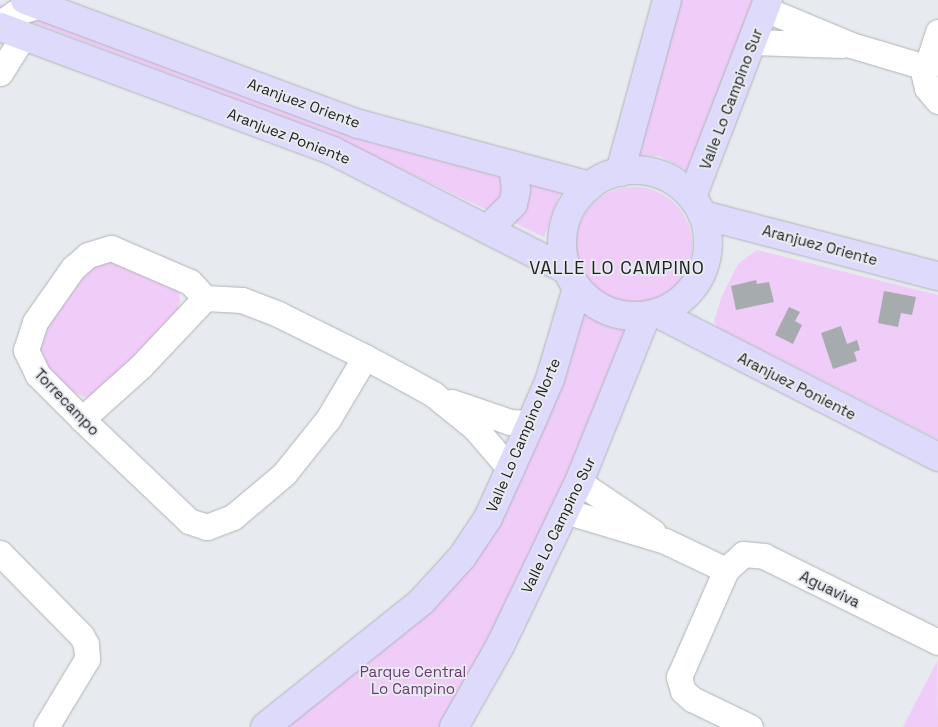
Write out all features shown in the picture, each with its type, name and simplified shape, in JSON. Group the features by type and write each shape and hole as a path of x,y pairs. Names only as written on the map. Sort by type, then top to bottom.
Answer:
{"street":[{"path":"620,172 663,2"},
{"path":"0,73 8,28 15,13 32,3"},
{"name":"Aranjuez Oriente","path":"32,3 333,115 590,186"},
{"path":"767,5 851,45 925,68"},
{"name":"Valle Lo Campino Sur","path":"697,206 767,5"},
{"name":"Aranjuez Poniente","path":"8,28 333,151 490,228 572,279"},
{"path":"938,32 925,68 927,88 938,101"},
{"path":"753,42 851,45"},
{"path":"490,228 513,204 516,190 512,165"},
{"path":"636,170 660,175 681,186 697,206 708,248 698,282 674,306 652,314 615,314 588,299 572,279 563,255 565,224 571,210 590,186 620,172 636,170"},
{"name":"Aranjuez Oriente","path":"697,206 938,276"},
{"name":"Torrecampo","path":"205,298 190,282 111,248 88,255 73,268 35,322 26,350 38,375 189,522 213,527 247,507 284,474 328,419 365,356"},
{"name":"Valle Lo Campino Norte","path":"265,727 376,640 444,580 488,518 550,379 572,279"},
{"path":"82,419 141,366 205,298 254,303 365,356 433,394 501,419 532,423"},
{"name":"Aranjuez Poniente","path":"652,314 938,457"},
{"name":"Valle Lo Campino Sur","path":"454,727 500,646 579,482 652,314"},
{"path":"433,394 485,438 511,470"},
{"path":"579,482 665,541"},
{"path":"565,511 665,541 726,570"},
{"path":"0,553 81,635 86,644 87,659 46,727"},
{"name":"Aguaviva","path":"750,727 692,700 680,686 681,669 726,570 742,554 764,556 938,642"}],"green space":[{"path":"674,0 753,0 695,174 659,156 631,155"},
{"path":"0,4 373,143 560,193 544,237 328,134 0,10"},
{"path":"634,187 656,192 675,204 687,223 692,245 687,267 675,286 656,298 634,303 612,298 593,286 581,267 576,245 581,223 593,204 612,192"},
{"path":"757,250 938,295 938,439 717,327 714,321 722,296 738,264"},
{"path":"101,257 178,285 180,300 176,319 91,397 85,397 62,388 36,351 37,334 85,270"},
{"name":"Parque Central Lo Campino","path":"582,305 594,315 622,326 641,328 577,472 441,727 275,727 452,587"},
{"path":"937,661 938,727 903,727"}],"building":[{"path":"756,280 757,284 769,282 774,302 736,310 731,286"},
{"path":"884,291 916,297 912,315 901,313 898,327 878,323"},
{"path":"789,307 800,312 795,321 802,325 793,344 775,335"},
{"path":"841,326 847,344 857,340 860,350 854,352 857,361 833,369 821,333"}],"district":[{"name":"VALLE LO CAMPINO","path":"617,268"}]}
